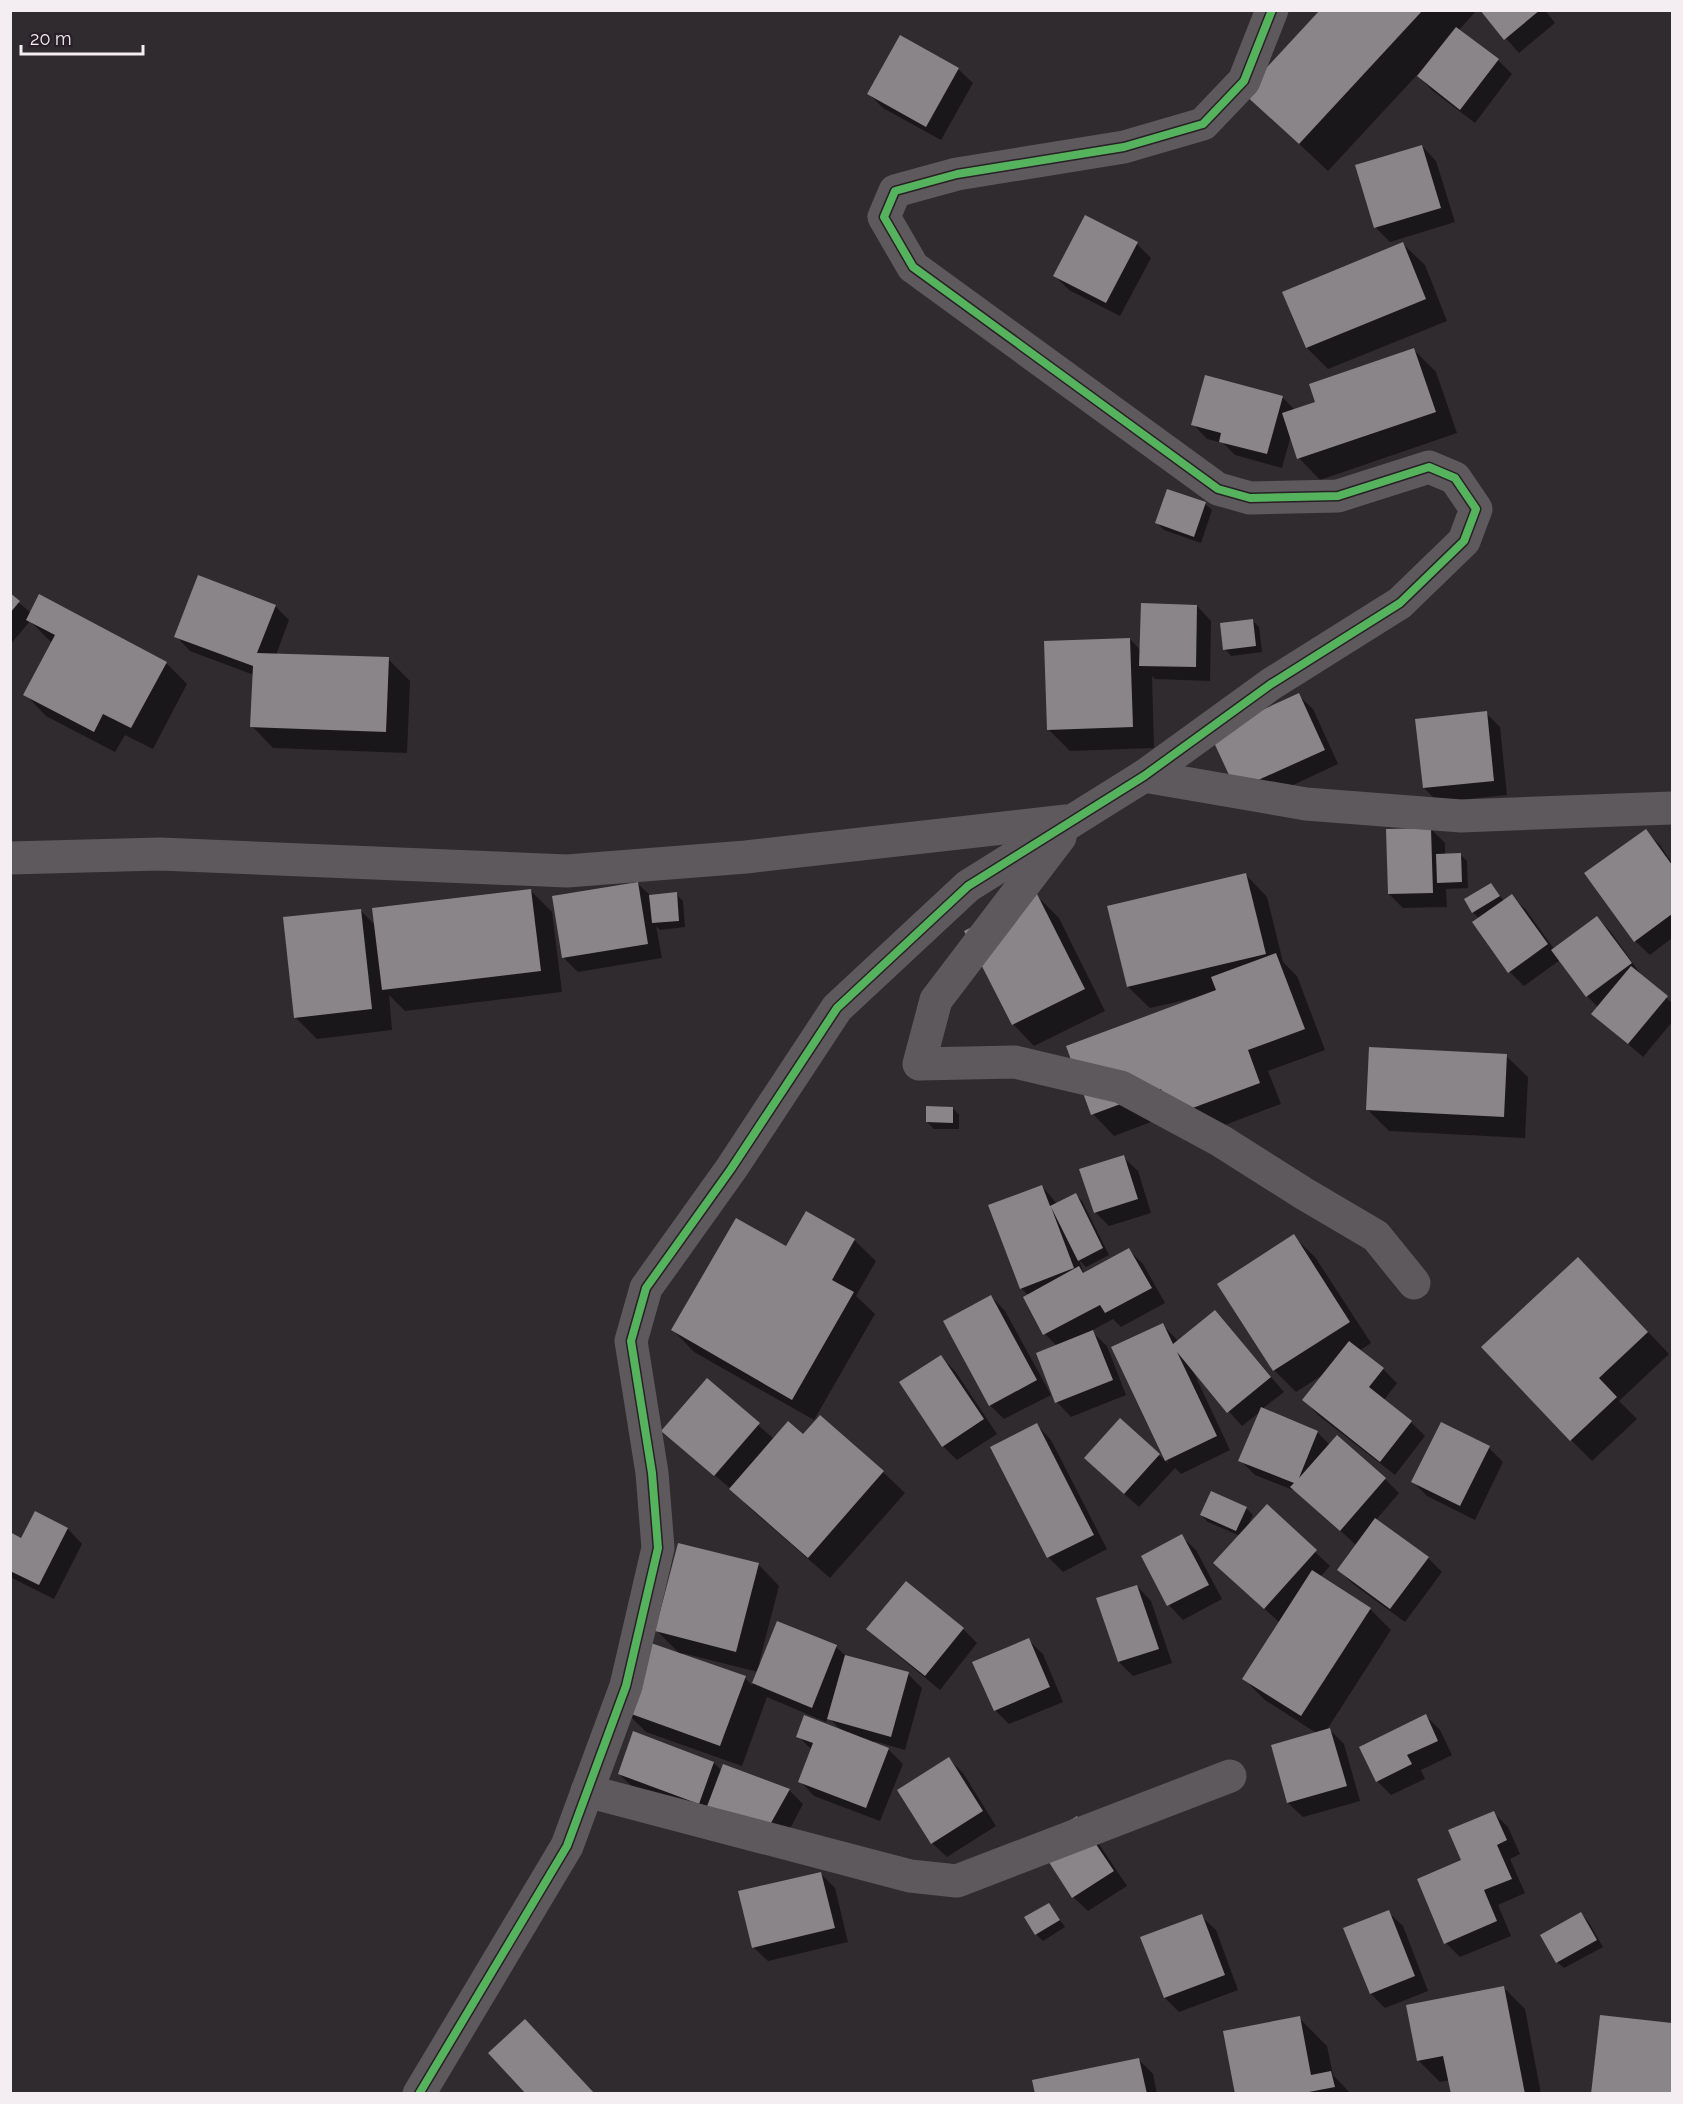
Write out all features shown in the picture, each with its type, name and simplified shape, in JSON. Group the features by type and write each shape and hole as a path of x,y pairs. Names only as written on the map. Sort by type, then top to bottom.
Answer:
{"street":[{"path":"419,2094 567,1846 626,1686 658,1548 652,1473 631,1341 646,1288 731,1169 837,1008 969,886 1144,776 1271,684 1400,603 1464,541 1476,509 1455,478 1429,466 1338,495 1250,498 1218,489 913,267 884,218 895,191 957,174 1124,147 1203,124 1244,81 1272,10"},
{"path":"1144,776 1306,804 1461,816 1672,808"},
{"path":"10,858 160,854 567,871 746,857 1073,820"},
{"path":"1073,820 936,1000 919,1064 1016,1062 1121,1087 1221,1141 1376,1236 1414,1283"},
{"path":"587,1791 910,1876 957,1881 1230,1776"}],"building":[{"path":"1320,10 1423,10 1299,144 1243,93"},
{"path":"1480,10 1540,10 1504,40"},
{"path":"1456,27 1499,59 1460,110 1417,76"},
{"path":"900,35 959,68 926,127 867,94"},
{"path":"1422,145 1441,208 1374,228 1355,165"},
{"path":"1085,215 1138,242 1106,303 1053,276"},
{"path":"1403,242 1426,299 1306,348 1282,292"},
{"path":"1414,348 1436,412 1297,459 1282,413 1315,402 1309,384"},
{"path":"1205,375 1283,396 1267,454 1219,442 1221,433 1191,425"},
{"path":"1167,489 1206,502 1194,537 1155,523"},
{"path":"198,575 276,605 257,653 389,657 386,732 250,727 253,666 174,637"},
{"path":"10,593 20,601 10,613"},
{"path":"39,594 167,662 131,728 103,714 94,732 23,695 55,635 26,620"},
{"path":"1141,603 1197,605 1196,667 1139,666"},
{"path":"1253,619 1256,646 1223,650 1220,623"},
{"path":"1130,638 1133,727 1047,730 1044,641"},
{"path":"1299,693 1325,750 1236,790 1210,734"},
{"path":"1487,711 1494,781 1423,788 1415,719"},
{"path":"1431,828 1433,893 1388,894 1386,829"},
{"path":"1646,829 1672,865 1672,914 1634,942 1584,873"},
{"path":"1461,853 1462,882 1437,883 1436,854"},
{"path":"1246,873 1266,954 1127,987 1107,906"},
{"path":"638,882 648,944 562,958 552,896"},
{"path":"1491,883 1500,896 1472,913 1464,899"},
{"path":"531,889 541,971 382,990 372,908"},
{"path":"677,892 679,921 652,923 649,895"},
{"path":"1037,894 1085,989 1012,1025 964,931"},
{"path":"1512,894 1548,944 1508,973 1472,922"},
{"path":"361,909 372,1009 294,1018 283,917"},
{"path":"1597,916 1632,963 1586,997 1551,950"},
{"path":"1276,953 1305,1029 1248,1050 1260,1083 1171,1116 1161,1089 1091,1115 1066,1046 1216,990 1211,977"},
{"path":"1631,966 1668,996 1628,1044 1591,1014"},
{"path":"1369,1047 1507,1054 1504,1117 1366,1110"},
{"path":"926,1106 953,1107 953,1123 926,1122"},
{"path":"1124,1155 1138,1199 1094,1213 1079,1169"},
{"path":"1042,1185 1050,1206 1076,1193 1103,1248 1078,1261 1051,1207 1074,1268 1020,1289 988,1205"},
{"path":"806,1211 855,1239 832,1280 854,1292 792,1400 671,1330 736,1218 786,1246"},
{"path":"1294,1234 1350,1322 1273,1371 1217,1284"},
{"path":"1129,1248 1152,1288 1105,1313 1100,1305 1043,1335 1023,1297 1079,1266 1083,1273"},
{"path":"1578,1257 1648,1332 1599,1378 1617,1397 1570,1441 1481,1347"},
{"path":"991,1295 1037,1380 989,1406 943,1321"},
{"path":"1215,1310 1271,1377 1227,1413 1177,1352 1217,1436 1165,1461 1111,1347 1163,1323 1173,1344"},
{"path":"1093,1330 1113,1380 1055,1403 1036,1353"},
{"path":"1349,1341 1384,1368 1369,1387 1412,1421 1380,1462 1302,1400"},
{"path":"941,1355 984,1419 942,1447 899,1382"},
{"path":"707,1378 760,1423 714,1476 661,1431"},
{"path":"1261,1407 1318,1431 1299,1478 1337,1435 1386,1478 1340,1531 1290,1487 1294,1483 1238,1461"},
{"path":"820,1415 884,1471 808,1558 729,1489 788,1421 803,1434"},
{"path":"1120,1418 1160,1454 1124,1494 1084,1458"},
{"path":"1441,1422 1490,1446 1460,1506 1411,1482"},
{"path":"1037,1423 1094,1535 1047,1558 990,1447"},
{"path":"1211,1491 1247,1507 1236,1531 1200,1515"},
{"path":"1267,1504 1317,1550 1264,1609 1213,1563"},
{"path":"35,1511 68,1528 39,1585 10,1571 10,1532 21,1538"},
{"path":"1375,1518 1429,1557 1390,1609 1337,1570"},
{"path":"1182,1534 1209,1585 1167,1606 1141,1556"},
{"path":"678,1543 759,1563 736,1652 655,1631"},
{"path":"1312,1570 1371,1608 1301,1716 1242,1679"},
{"path":"906,1581 964,1628 925,1676 866,1629"},
{"path":"1137,1585 1159,1649 1118,1662 1096,1598"},
{"path":"777,1621 837,1645 812,1708 752,1683"},
{"path":"1029,1638 1050,1687 994,1711 972,1662"},
{"path":"648,1642 746,1676 720,1746 623,1711"},
{"path":"845,1655 909,1672 891,1737 827,1719"},
{"path":"1426,1714 1438,1741 1407,1755 1412,1764 1376,1782 1359,1747"},
{"path":"804,1715 889,1748 866,1808 798,1782 813,1743 796,1737"},
{"path":"1330,1728 1347,1786 1287,1803 1271,1745"},
{"path":"633,1731 714,1762 699,1804 618,1774"},
{"path":"949,1757 983,1811 931,1844 897,1790"},
{"path":"723,1764 790,1789 767,1830 703,1817"},
{"path":"1494,1811 1507,1840 1497,1845 1512,1879 1484,1890 1497,1921 1444,1944 1417,1879 1461,1860 1448,1830"},
{"path":"1077,1816 1114,1871 1072,1898 1036,1842"},
{"path":"821,1872 835,1928 752,1948 738,1891"},
{"path":"1049,1903 1060,1920 1035,1935 1024,1917"},
{"path":"1389,1910 1415,1976 1370,1994 1343,1928"},
{"path":"1581,1912 1597,1940 1556,1963 1540,1935"},
{"path":"1202,1914 1225,1975 1164,1998 1140,1937"},
{"path":"1504,1986 1525,2094 1451,2094 1443,2056 1417,2061 1406,2005"},
{"path":"1600,2015 1672,2023 1672,2094 1591,2094"},
{"path":"1300,2016 1311,2075 1331,2071 1335,2087 1309,2092 1309,2094 1235,2094 1223,2031"},
{"path":"525,2019 595,2094 526,2094 488,2053"},
{"path":"1139,2058 1147,2094 1035,2094 1032,2080"}],"cycle path":[{"path":"419,2094 567,1846 626,1686 658,1548 652,1473 631,1341 646,1288 731,1169 837,1008 968,886 1144,776 1271,684 1400,603 1464,541 1476,509 1455,478 1429,467 1338,496 1250,498 1218,489 913,267 884,217 895,191 957,174 1124,147 1203,124 1244,81 1272,10"}]}
